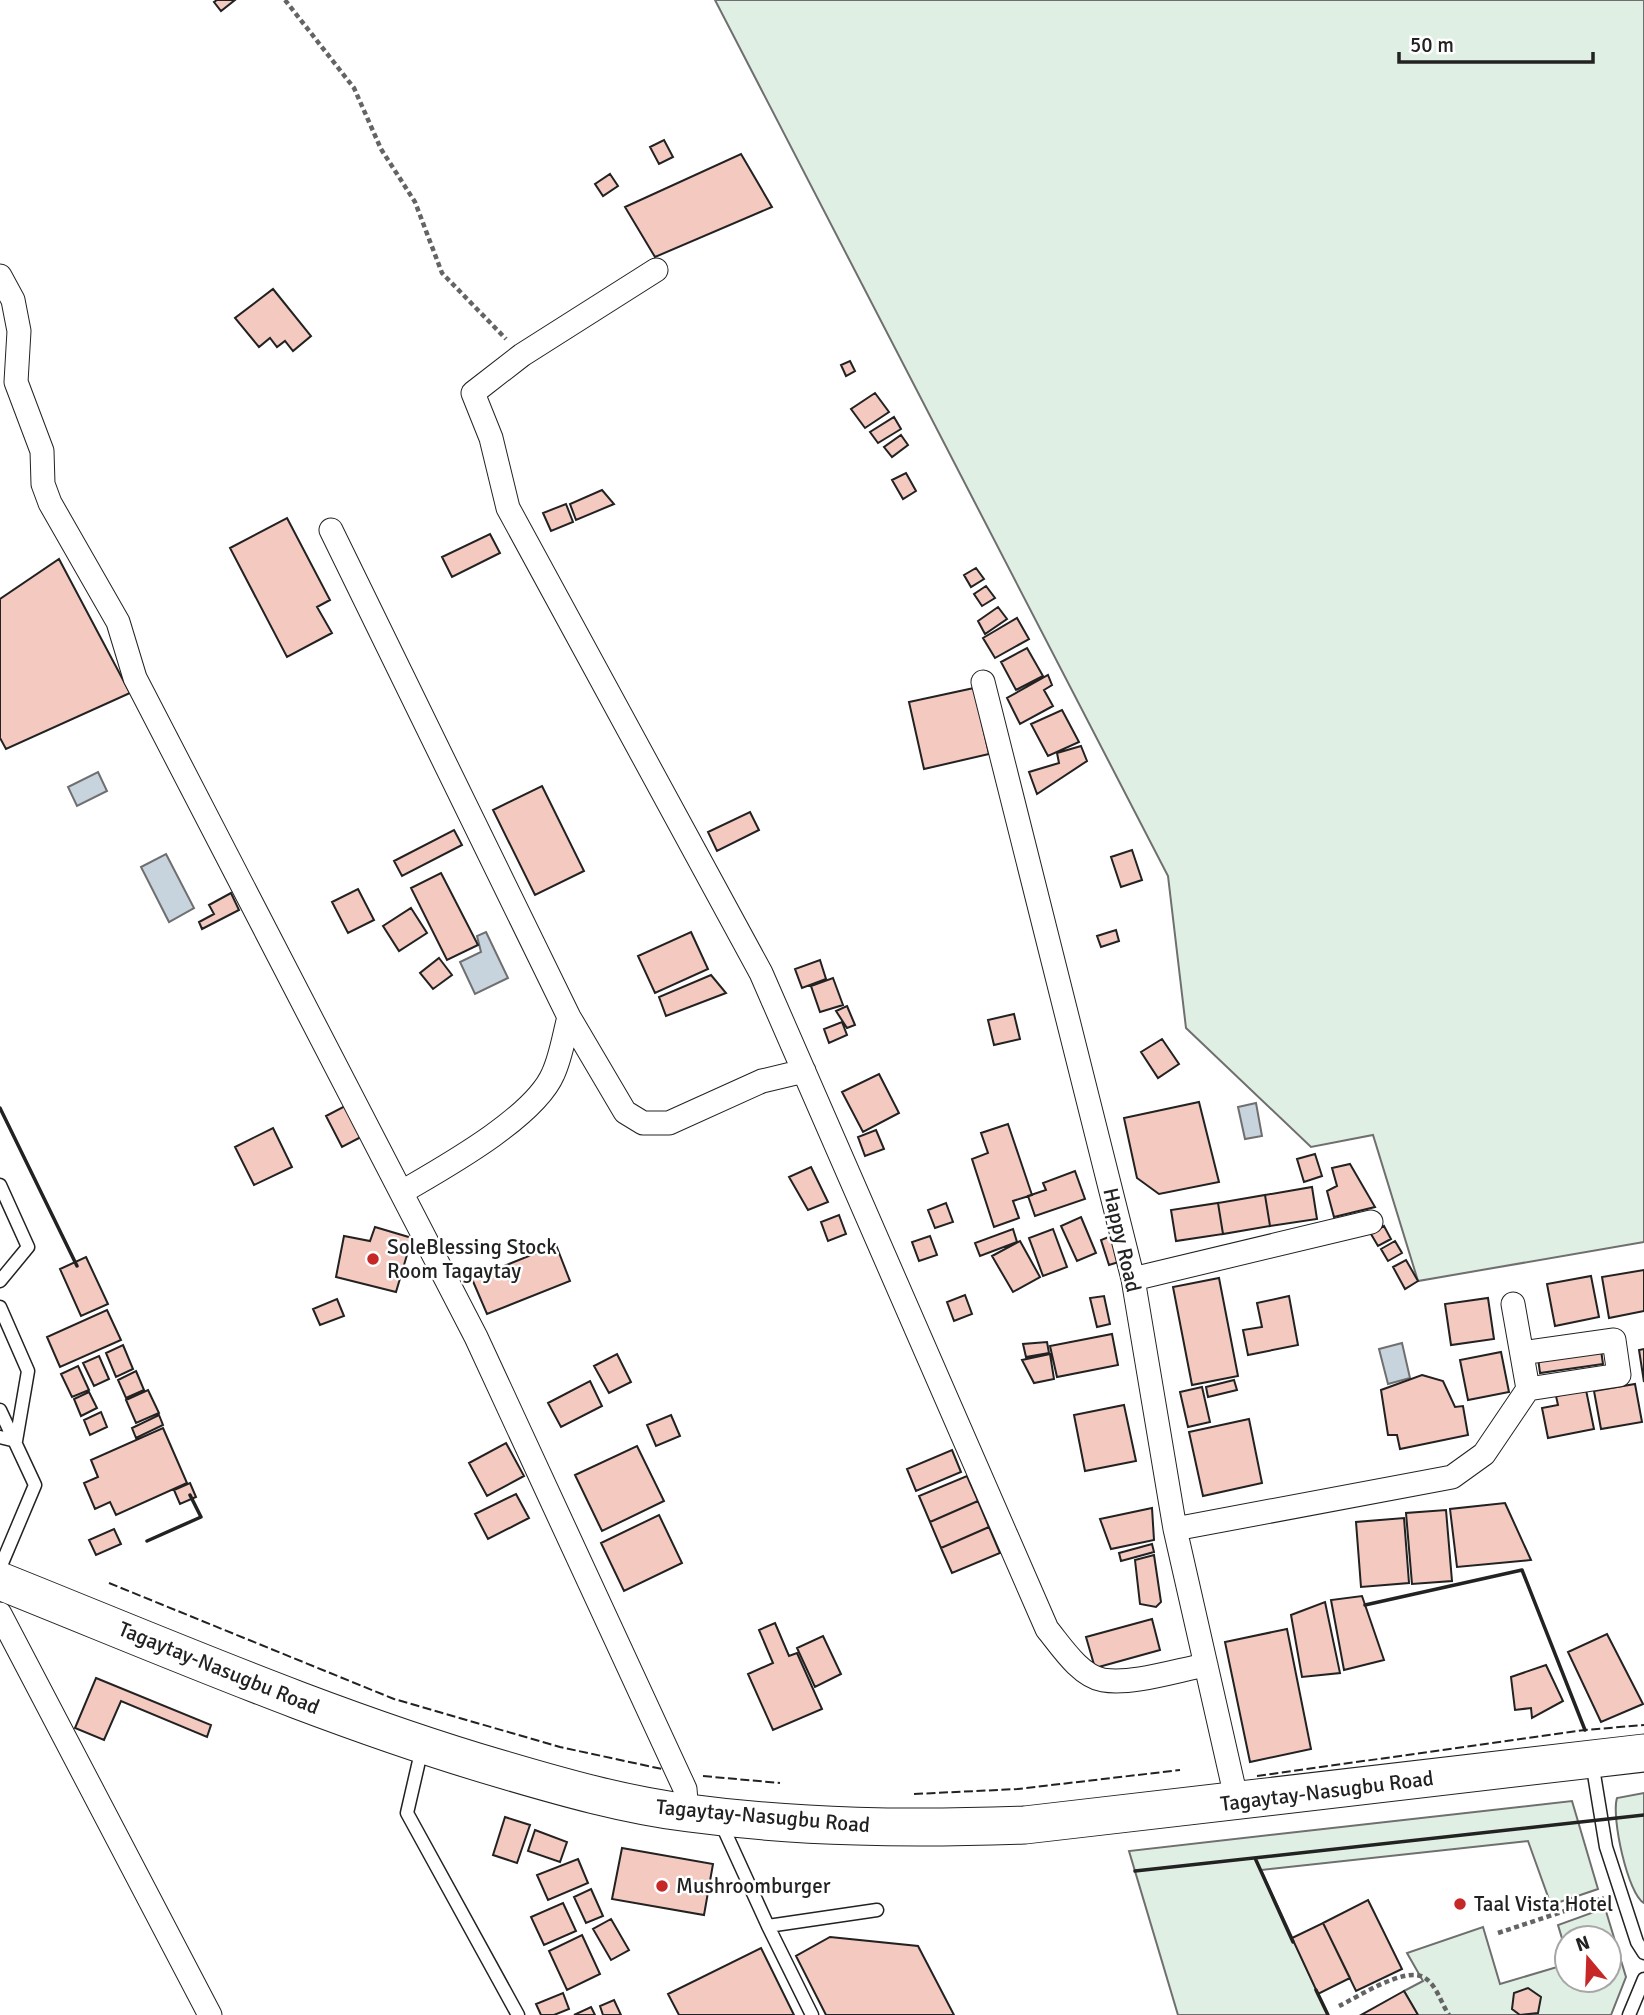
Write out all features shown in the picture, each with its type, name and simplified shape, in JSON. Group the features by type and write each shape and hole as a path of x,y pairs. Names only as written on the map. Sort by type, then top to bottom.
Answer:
{"main road":[{"name":"Tagaytay-Nasugbu Road","path":"0,1581 291,1698 423,1745 557,1785 703,1815 825,1827 1025,1825 1644,1753"}],"street":[{"path":"656,270 522,355 473,393 491,438 508,508 761,973 1047,1629 1075,1663 1102,1680 1141,1677 1206,1665"},
{"path":"0,276 13,300 19,331 16,382 42,451 43,484 50,503 118,622 135,678 475,1337 685,1789 703,1815"},
{"path":"331,530 569,1017 625,1112 643,1124 669,1124 762,1081 804,1071"},
{"name":"Happy Road","path":"984,682 1133,1279 1175,1529 1237,1802"},
{"path":"402,1192 456,1161 539,1096 553,1075 569,1017"},
{"path":"1133,1279 1371,1223"},
{"path":"1175,1529 1452,1477 1484,1454 1528,1389 1513,1304"},
{"path":"1522,1353 1614,1340 1619,1375 1528,1389"},
{"path":"0,1614 210,2015"}],"lane":[{"path":"0,1185 28,1247 0,1281"},
{"path":"0,1307 28,1371 16,1441"},
{"path":"0,1410 35,1485 0,1567"},
{"path":"0,1437 16,1441"},
{"path":"423,1745 407,1813 518,2015"},
{"path":"1591,1759 1606,1847 1630,1922 1644,1953"},
{"path":"703,1815 768,1926 812,2015"},
{"path":"768,1926 877,1910"},
{"path":"1630,1922 1644,1918"},
{"path":"1629,2015 1644,1979"}],"path":[{"path":"285,0 354,88 381,149 415,202 442,273 522,355"},
{"path":"1499,1933 1621,1893"},
{"path":"1339,2006 1401,1976 1412,1974 1424,1977 1434,1988 1449,2015"}],"green space":[{"path":"715,0 1644,0 1644,1242 1418,1281 1373,1135 1311,1147 1186,1028 1168,876"},
{"path":"1644,1793 1644,1903 1632,1886 1622,1855 1616,1808 1617,1798"},
{"path":"1572,1801 1598,1889 1551,1905 1528,1841 1261,1870 1328,2015 1178,2015 1129,1851"},
{"path":"1605,1908 1610,1924 1561,1924"},
{"path":"1483,1927 1500,1984 1553,1968 1553,1994 1619,1994 1611,2015 1418,2015 1404,1991 1423,1981 1407,1953"}],"shaded area":[{"path":"98,772 107,791 77,806 68,787"},
{"path":"166,854 194,908 169,922 141,867"},
{"path":"486,932 508,978 475,994 460,962 481,952 477,936"},
{"path":"1256,1103 1262,1136 1245,1139 1238,1107"},
{"path":"1402,1343 1410,1378 1388,1384 1379,1349"}],"building":[{"path":"235,0 221,11 214,2"},
{"path":"664,140 673,157 659,164 650,147"},
{"path":"741,154 772,207 655,257 625,207"},
{"path":"610,174 618,186 603,196 595,184"},
{"path":"273,289 311,336 293,351 285,341 277,347 270,338 259,347 235,318"},
{"path":"850,361 855,371 846,376 841,365"},
{"path":"875,393 889,412 865,428 851,409"},
{"path":"894,417 901,429 878,443 870,432"},
{"path":"901,435 908,445 892,457 884,447"},
{"path":"906,473 916,491 903,499 892,480"},
{"path":"602,490 614,504 576,520 570,504"},
{"path":"566,504 573,522 551,531 543,513"},
{"path":"287,518 330,600 317,607 332,633 287,657 230,548"},
{"path":"490,534 500,553 452,577 442,557"},
{"path":"59,559 130,693 6,749 0,738 0,599"},
{"path":"976,568 984,579 971,587 964,575"},
{"path":"986,586 995,598 982,606 974,594"},
{"path":"998,607 1007,619 985,634 978,621"},
{"path":"1017,618 1029,639 995,658 983,638"},
{"path":"1027,648 1043,676 1016,690 1001,662"},
{"path":"1048,675 1052,685 1044,690 1053,706 1020,724 1007,698"},
{"path":"974,688 989,754 924,769 909,702"},
{"path":"1062,710 1079,742 1048,756 1031,724"},
{"path":"1081,746 1087,761 1037,794 1029,772 1059,763 1057,753"},
{"path":"542,786 584,871 535,895 493,810"},
{"path":"750,812 759,830 717,851 708,832"},
{"path":"454,830 462,845 402,876 394,861"},
{"path":"1132,850 1142,880 1121,887 1111,857"},
{"path":"441,873 478,945 447,960 411,888"},
{"path":"358,889 374,920 348,933 332,902"},
{"path":"231,893 239,910 202,929 199,922 214,914 209,905"},
{"path":"411,908 427,933 399,951 383,926"},
{"path":"1116,930 1119,941 1101,947 1097,936"},
{"path":"691,932 708,969 655,993 638,956"},
{"path":"439,958 452,975 433,989 420,973"},
{"path":"820,960 826,979 802,988 795,969"},
{"path":"711,975 726,993 666,1016 659,997"},
{"path":"833,978 843,1005 820,1012 811,986"},
{"path":"847,1006 855,1025 847,1028 836,1011"},
{"path":"1014,1014 1020,1039 994,1045 988,1020"},
{"path":"842,1022 847,1035 829,1043 824,1029"},
{"path":"1162,1039 1179,1064 1158,1078 1141,1052"},
{"path":"879,1074 899,1113 863,1132 842,1092"},
{"path":"1199,1102 1219,1182 1159,1194 1137,1178 1124,1118"},
{"path":"345,1106 361,1137 342,1147 326,1116"},
{"path":"1008,1124 1032,1195 1013,1201 1019,1218 994,1227 972,1159 988,1153 981,1133"},
{"path":"273,1128 292,1167 254,1185 235,1147"},
{"path":"876,1130 884,1149 865,1156 858,1137"},
{"path":"1315,1154 1322,1176 1304,1182 1297,1159"},
{"path":"1350,1164 1375,1207 1334,1217 1327,1191 1337,1186 1332,1168"},
{"path":"811,1167 828,1202 808,1210 789,1177"},
{"path":"1075,1171 1085,1199 1035,1216 1028,1196 1046,1190 1043,1183"},
{"path":"1312,1187 1317,1219 1270,1226 1265,1195"},
{"path":"1265,1195 1270,1226 1223,1234 1218,1203"},
{"path":"946,1203 953,1222 935,1228 928,1210"},
{"path":"1218,1203 1223,1234 1176,1241 1171,1210"},
{"path":"839,1215 846,1234 828,1241 821,1222"},
{"path":"1081,1217 1096,1253 1077,1261 1061,1226"},
{"path":"1384,1226 1391,1239 1378,1246 1371,1234"},
{"name":"SoleBlessing Stock Room Tagaytay","path":"375,1227 412,1238 396,1292 336,1277 344,1236 370,1241"},
{"path":"1013,1229 1017,1242 980,1256 975,1243"},
{"path":"1053,1229 1067,1267 1043,1276 1029,1238"},
{"path":"1116,1234 1125,1260 1109,1265 1101,1240"},
{"path":"930,1236 937,1255 919,1261 912,1242"},
{"path":"1020,1241 1040,1277 1013,1292 992,1256"},
{"path":"1395,1241 1402,1253 1388,1261 1381,1249"},
{"path":"556,1245 570,1281 487,1314 472,1279"},
{"path":"86,1257 108,1304 81,1316 60,1269"},
{"path":"1406,1260 1418,1281 1405,1289 1393,1267"},
{"path":"1644,1270 1644,1311 1609,1318 1602,1277"},
{"path":"1591,1276 1599,1317 1555,1326 1547,1284"},
{"path":"1219,1278 1238,1376 1192,1385 1173,1287"},
{"path":"965,1295 972,1314 954,1321 947,1302"},
{"path":"1104,1296 1110,1324 1097,1327 1090,1298"},
{"path":"1289,1296 1298,1345 1248,1355 1243,1330 1262,1327 1257,1303"},
{"path":"1488,1298 1494,1339 1451,1345 1445,1304"},
{"path":"337,1299 344,1316 320,1325 313,1309"},
{"path":"107,1310 121,1340 60,1367 47,1337"},
{"path":"1112,1334 1118,1365 1057,1377 1050,1346"},
{"path":"1047,1342 1049,1353 1026,1357 1023,1344"},
{"path":"123,1345 133,1369 116,1377 106,1353"},
{"path":"1644,1349 1644,1382 1639,1350"},
{"path":"1601,1350 1603,1364 1540,1373 1538,1358"},
{"path":"1501,1352 1509,1392 1468,1400 1460,1360"},
{"path":"617,1354 631,1382 609,1393 594,1366"},
{"path":"1050,1354 1054,1379 1034,1383 1022,1360"},
{"path":"99,1356 109,1379 94,1386 83,1363"},
{"path":"78,1366 89,1390 72,1397 61,1374"},
{"path":"136,1371 144,1390 126,1398 118,1380"},
{"path":"1422,1375 1443,1381 1455,1407 1463,1406 1468,1435 1400,1449 1397,1435 1388,1435 1381,1390"},
{"path":"1234,1380 1237,1390 1208,1397 1206,1387"},
{"path":"590,1381 602,1406 561,1427 548,1403"},
{"path":"1635,1384 1642,1422 1601,1429 1594,1391"},
{"path":"1202,1387 1210,1422 1188,1427 1180,1392"},
{"path":"148,1390 159,1413 136,1423 126,1400"},
{"path":"1586,1390 1594,1429 1548,1438 1542,1408 1558,1405 1556,1396"},
{"path":"89,1392 97,1408 81,1416 74,1399"},
{"path":"1124,1405 1136,1461 1085,1471 1074,1415"},
{"path":"101,1412 107,1427 90,1435 84,1420"},
{"path":"159,1415 163,1425 136,1438 132,1428"},
{"path":"671,1415 680,1436 656,1446 647,1425"},
{"path":"1249,1419 1262,1483 1203,1496 1189,1432"},
{"path":"163,1428 187,1483 116,1515 110,1502 95,1509 84,1483 98,1477 91,1460"},
{"path":"506,1443 524,1476 487,1496 469,1463"},
{"path":"637,1446 664,1501 602,1531 575,1475"},
{"path":"952,1450 961,1472 916,1491 907,1469"},
{"path":"967,1476 978,1501 930,1522 919,1496"},
{"path":"190,1483 196,1497 180,1504 174,1490"},
{"path":"516,1494 529,1518 488,1539 475,1514"},
{"path":"978,1501 989,1527 941,1548 930,1522"},
{"path":"1505,1503 1531,1560 1457,1567 1450,1509"},
{"path":"1152,1508 1154,1540 1111,1549 1100,1519"},
{"path":"1446,1510 1452,1581 1412,1584 1406,1513"},
{"path":"659,1515 682,1563 624,1591 601,1543"},
{"path":"1404,1518 1409,1583 1361,1587 1356,1522"},
{"path":"989,1527 1000,1553 952,1573 941,1548"},
{"path":"114,1529 121,1544 96,1555 89,1540"},
{"path":"1152,1544 1154,1552 1121,1561 1119,1553"},
{"path":"1154,1555 1161,1602 1156,1607 1140,1604 1135,1560"},
{"path":"1362,1596 1384,1660 1344,1670 1331,1600"},
{"path":"1325,1602 1340,1673 1302,1677 1291,1615"},
{"path":"1152,1619 1160,1650 1095,1668 1086,1637"},
{"path":"775,1623 789,1656 797,1653 822,1709 773,1730 748,1674 773,1663 759,1630"},
{"path":"1287,1629 1311,1749 1250,1762 1225,1642"},
{"path":"1607,1634 1643,1704 1601,1722 1568,1652"},
{"path":"823,1636 841,1674 815,1687 797,1648"},
{"path":"1546,1665 1563,1701 1532,1718 1531,1708 1515,1710 1511,1677"},
{"path":"96,1678 211,1725 207,1737 121,1701 104,1740 75,1728"},
{"path":"505,1817 530,1825 517,1863 493,1855"},
{"path":"535,1830 567,1842 560,1862 528,1851"},
{"name":"Mushroomburger","path":"622,1848 713,1864 704,1915 612,1899"},
{"path":"578,1859 588,1883 548,1900 537,1875"},
{"path":"591,1889 603,1916 586,1923 574,1897"},
{"path":"1368,1900 1402,1969 1356,1991 1323,1923"},
{"path":"563,1903 576,1931 544,1945 531,1917"},
{"path":"611,1919 629,1950 611,1960 593,1929"},
{"path":"1323,1923 1350,1978 1318,1994 1292,1938"},
{"path":"582,1935 600,1974 567,1990 549,1951"},
{"path":"830,1937 918,1946 954,2015 826,2015 796,1956"},
{"path":"761,1948 794,2015 679,2015 668,1994"},
{"path":"1528,1988 1541,1997 1538,2013 1520,2015 1512,2009 1514,1993"},
{"path":"1404,1991 1418,2015 1361,2015"},
{"path":"563,1993 569,2009 554,2015 541,2015 536,2004"},
{"path":"614,2000 621,2015 603,2015 600,2006"},
{"path":"591,2007 595,2015 574,2015"}],"fence":[{"path":"109,1583 394,1699 560,1747 662,1769"},
{"path":"1257,1776 1585,1730 1644,1725"},
{"path":"914,1794 1018,1789 1180,1770"},
{"path":"703,1776 780,1783"}],"wall":[{"path":"0,1108 77,1266"},
{"path":"147,1541 201,1517 190,1495"},
{"path":"1365,1605 1522,1570 1585,1730"},
{"path":"1135,1871 1644,1815"},
{"path":"1255,1858 1293,1942"},
{"path":"1316,1990 1328,2015"}],"place":[{"name":"SoleBlessing Stock Room Tagaytay","path":"373,1259"},
{"name":"Mushroomburger","path":"662,1886"},
{"name":"Taal Vista Hotel","path":"1460,1904"}]}
